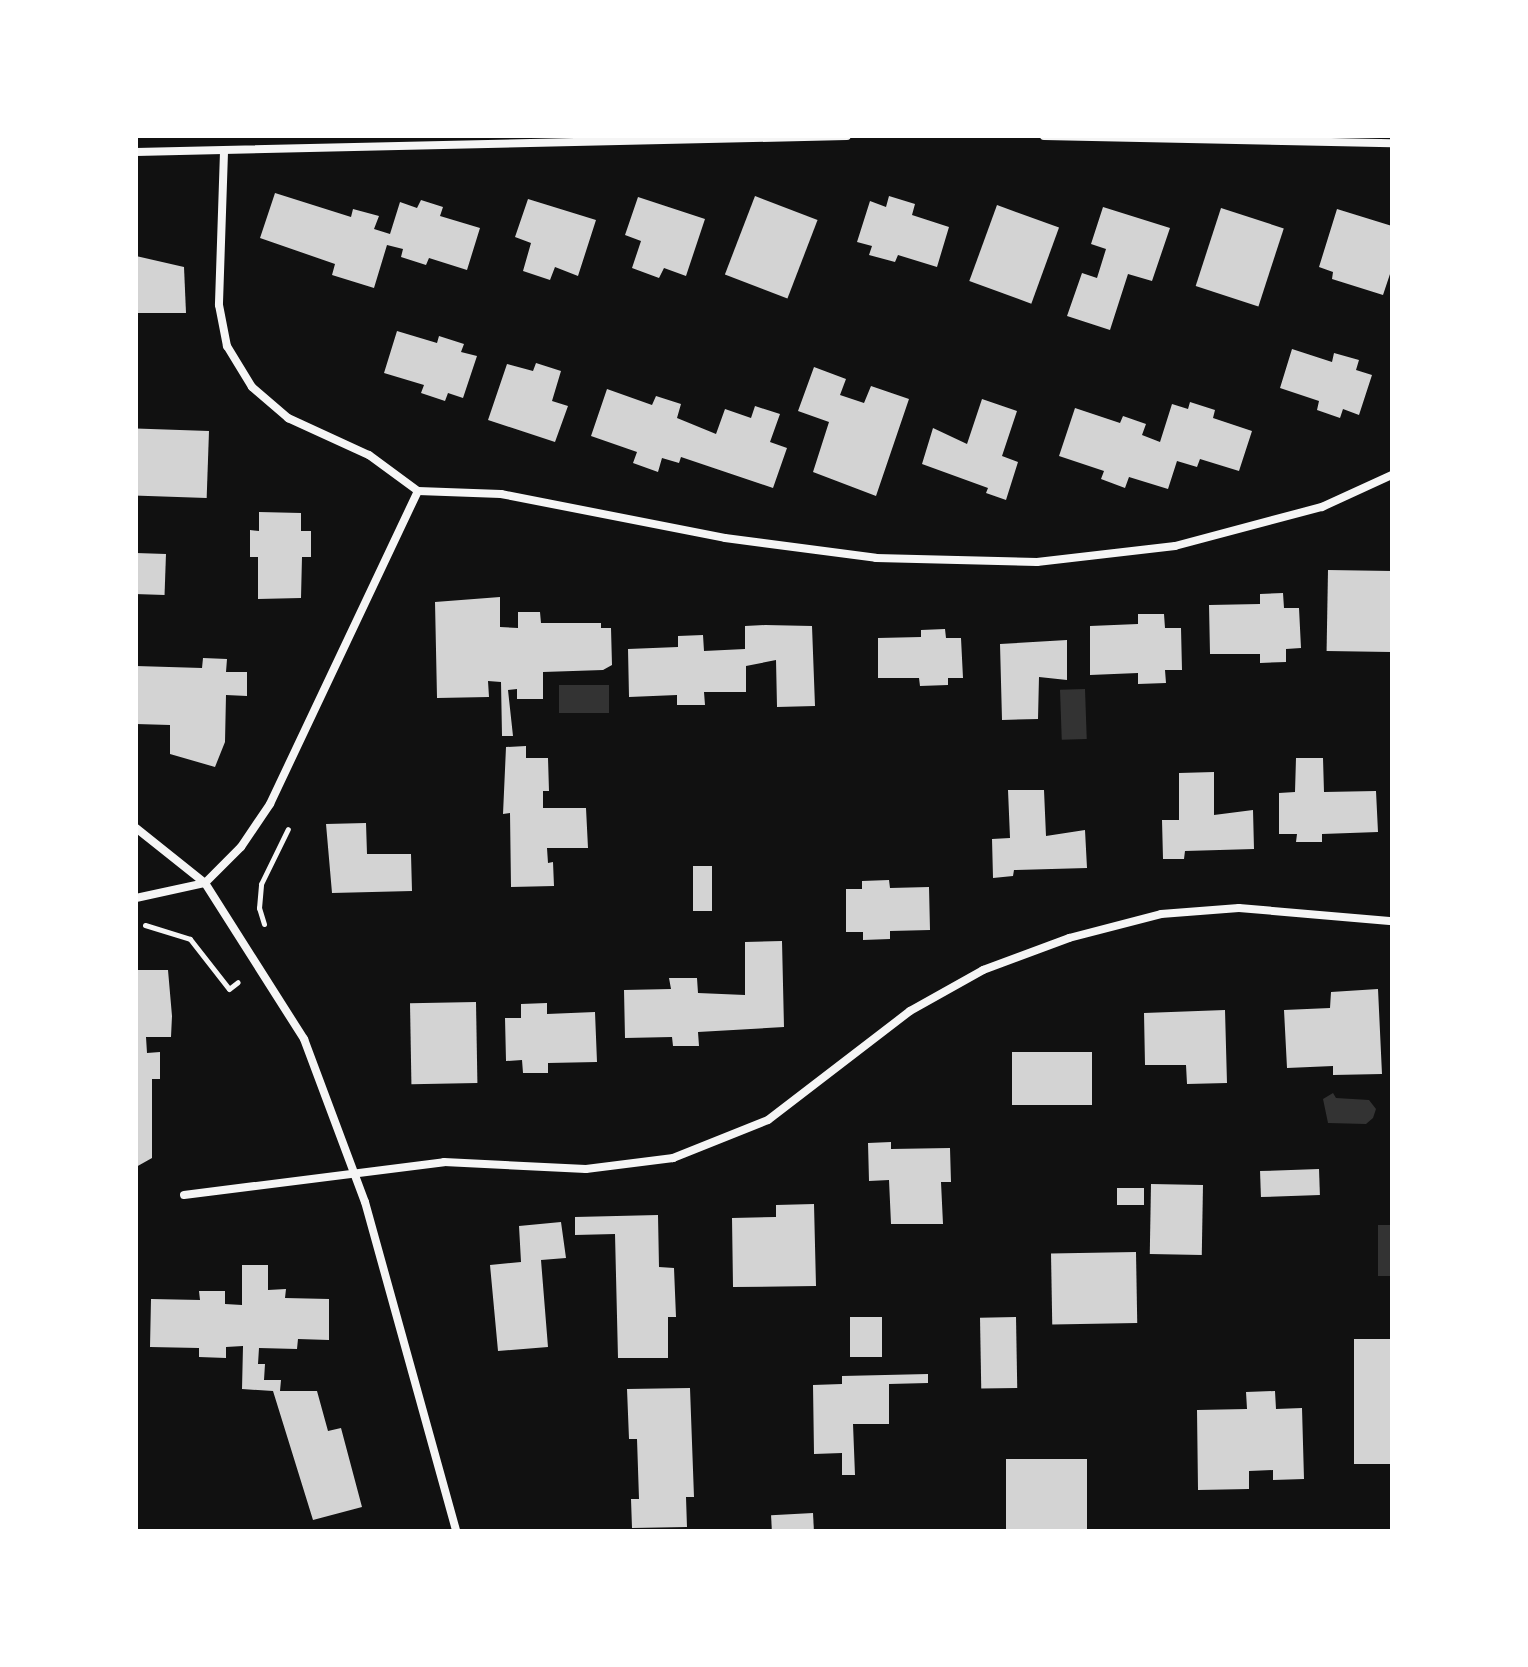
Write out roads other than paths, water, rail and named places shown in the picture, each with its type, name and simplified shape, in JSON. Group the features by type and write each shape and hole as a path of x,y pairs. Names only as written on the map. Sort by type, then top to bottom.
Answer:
{"street":[{"path":"136,152 847,136"},
{"path":"1044,136 1392,143"},
{"path":"224,152 219,305 227,346 252,387 288,418 369,455 418,491 501,494 725,538 876,558 1037,562 1175,546 1322,507 1392,475"},
{"path":"136,898 205,883 241,847 270,804 418,491"},
{"path":"136,828 205,883 304,1039 353,1170 456,1531"},
{"path":"184,1195 353,1170 444,1162 586,1169 673,1158 768,1120 910,1011 983,970 1069,938 1161,914 1239,908 1392,921"}]}
